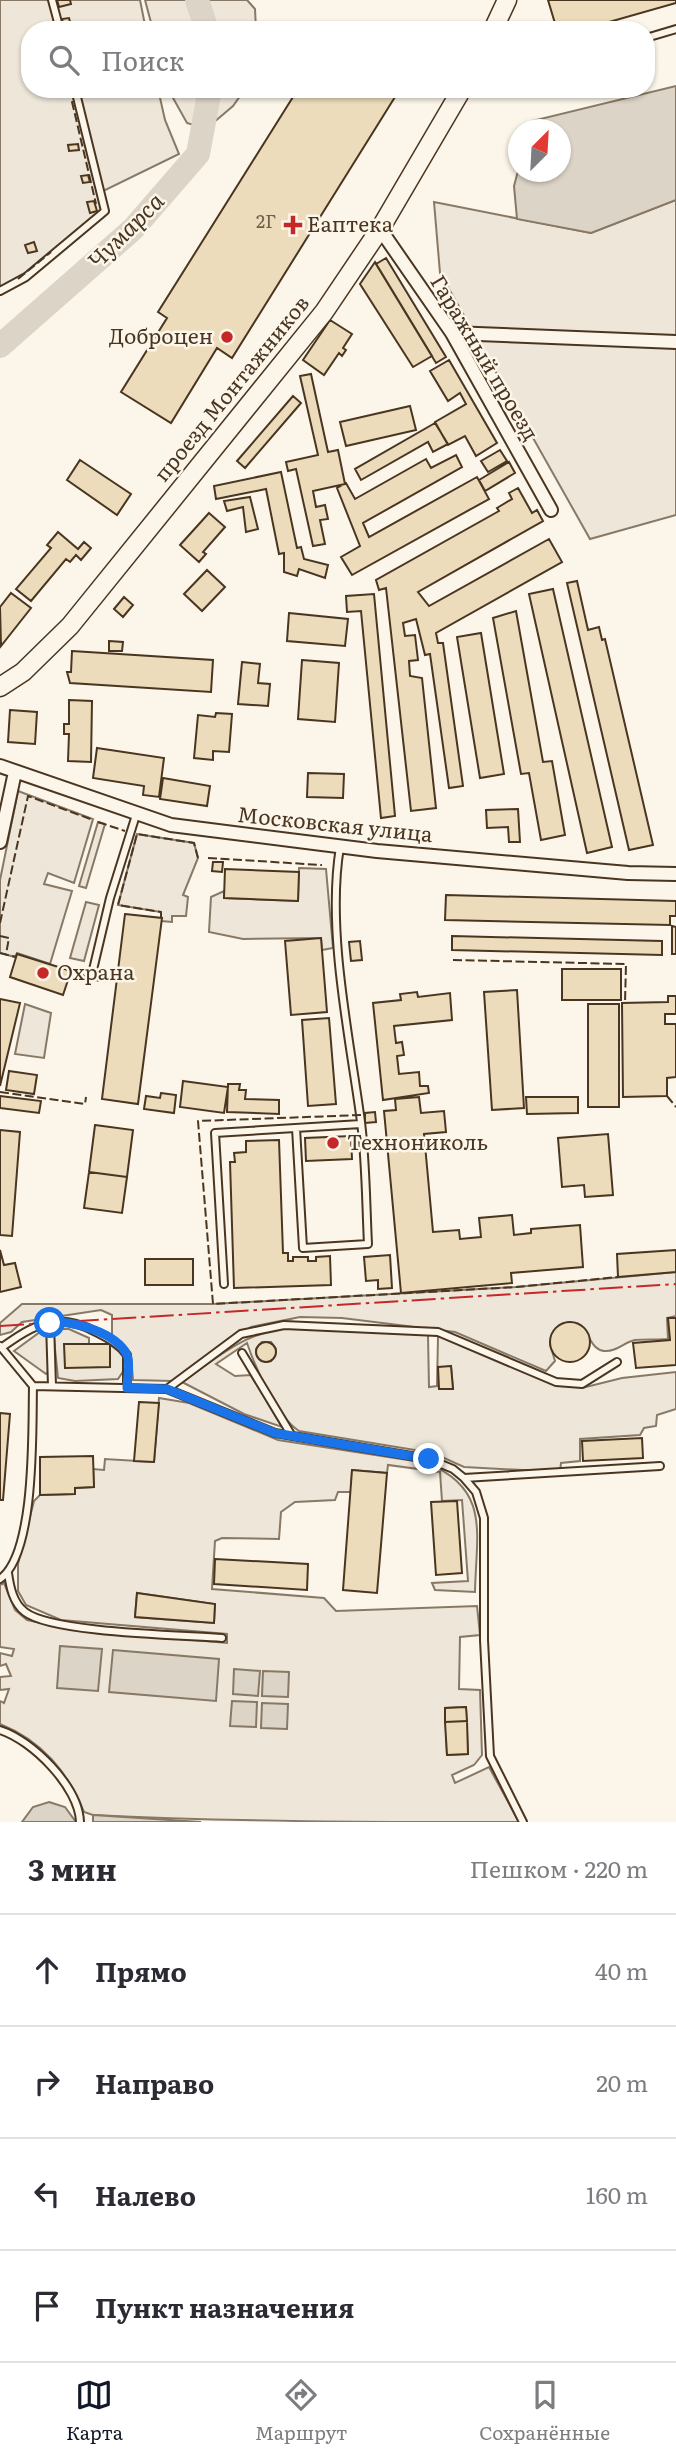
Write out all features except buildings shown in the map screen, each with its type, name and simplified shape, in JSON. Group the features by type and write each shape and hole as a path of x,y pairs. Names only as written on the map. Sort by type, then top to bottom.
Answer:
{"main road":[{"path":"497,21 507,0"},
{"name":"проезд Монтажников","path":"0,687 23,672 70,626 324,312 380,229 456,98"}],"street":[{"name":"Гаражный проезд","path":"380,229 452,332 551,510"},
{"path":"452,332 676,342"},
{"name":"Московская улица","path":"0,766 136,815 172,825 340,847 615,872 676,874"},
{"path":"0,842 15,772"}],"lane":[{"path":"52,0 58,21"},
{"path":"655,35 676,29"},
{"path":"0,291 26,277 105,211 77,98"},
{"path":"92,974 110,898 136,815"},
{"path":"296,1128 303,1248 368,1244 361,1124 344,1008 335,877 340,847"},
{"path":"224,1284 215,1133 361,1124"},
{"path":"0,1579 8,1573 25,1524 31,1476 33,1386 1,1347 31,1327 79,1322 121,1348 128,1362 127,1388"},
{"path":"50,1323 52,1386"},
{"path":"167,1389 242,1334 284,1325 438,1332 556,1382 582,1384 617,1362"},
{"path":"242,1353 292,1436"},
{"path":"33,1386 167,1389 275,1433 429,1459 453,1469 464,1478 476,1492 484,1518 484,1640 490,1756 523,1822"},
{"path":"464,1478 660,1466"},
{"path":"8,1573 17,1604 36,1618 66,1625 222,1638"},
{"path":"0,1730 37,1751 53,1768 66,1788 80,1822"}],"shaded area":[{"path":"0,0 140,0 144,21 21,21 21,98 160,98 165,120 179,154 103,191 106,207 18,279 0,289"},
{"path":"145,0 247,0 255,9 256,21 151,21"},
{"path":"676,86 676,200 591,233 517,219 515,182 571,182 571,119 540,119 627,98 655,98 655,91"},
{"path":"173,98 239,98 206,129 187,123"},
{"path":"676,200 676,515 590,539 440,273 434,202 591,233"},
{"path":"18,791 93,819 74,883 48,873 44,884 72,891 50,964 17,953 15,957 0,953 0,880"},
{"path":"98,822 105,824 86,888 79,886"},
{"path":"137,834 194,843 198,858 183,895 188,897 186,916 172,916 172,922 161,921 161,912 118,905"},
{"path":"299,868 326,869 333,948 322,950 321,938 243,939 209,932 211,897 224,891 224,898 298,901"},
{"path":"86,902 99,905 84,961 70,958"},
{"path":"25,1004 51,1013 44,1058 15,1054"},
{"path":"676,1272 676,1316 667,1318 668,1339 635,1340 604,1351 594,1346 581,1327 568,1322 553,1332 550,1344 555,1361 546,1371 455,1332 342,1318 300,1317 251,1327 172,1381 133,1380 131,1355 112,1336 112,1315 101,1310 22,1322 11,1332 0,1335 0,1323 22,1304 213,1304 516,1287"},
{"path":"346,1325 428,1335 429,1387 437,1386 438,1337 448,1337 582,1388 622,1378 676,1372 676,1409 657,1415 656,1426 644,1428 640,1435 580,1439 580,1461 561,1463 560,1472 464,1467 433,1453 299,1431 275,1403 261,1378 247,1343 216,1364 235,1376 251,1375 282,1427 244,1414 182,1382 239,1343 285,1328","holes":["262,1342 271,1342 276,1349 271,1361 265,1362 257,1356 256,1349","451,1366 453,1388 440,1389 438,1368"]},
{"path":"53,1329 69,1329 89,1338 89,1344 65,1344 65,1367 110,1367 110,1346 115,1346 124,1356 124,1370 118,1379 75,1381 58,1378"},
{"path":"40,1332 47,1336 49,1371 46,1374 14,1351"},
{"path":"159,1398 189,1403 278,1440 427,1463 462,1486 471,1500 475,1515 475,1592 435,1590 432,1583 468,1581 462,1500 442,1501 440,1472 388,1465 387,1473 352,1470 351,1492 338,1492 335,1500 295,1502 281,1512 279,1539 222,1538 215,1541 212,1589 324,1598 336,1611 477,1606 480,1635 460,1637 459,1689 480,1690 482,1755 474,1765 452,1775 455,1783 489,1767 519,1822 252,1820 93,1815 84,1812 70,1783 51,1759 28,1739 0,1724 0,1701 4,1703 9,1689 0,1690 0,1677 11,1676 6,1664 0,1666 0,1653 12,1656 14,1649 0,1647 0,1585 4,1583 15,1610 27,1620 76,1630 227,1643 227,1634 61,1620 26,1605 18,1591 18,1564 34,1501 40,1495 74,1494 75,1488 94,1487 93,1469 104,1470 105,1459 154,1462","holes":["137,1593 215,1604 214,1623 135,1617","466,1707 468,1754 447,1755 445,1708"]},
{"path":"60,1646 102,1649 98,1691 57,1688"},
{"path":"113,1650 219,1659 216,1701 109,1692"},
{"path":"234,1669 260,1671 258,1696 233,1694"},
{"path":"263,1671 289,1672 288,1697 262,1696"},
{"path":"232,1701 257,1702 256,1727 230,1726"},
{"path":"262,1703 288,1704 287,1729 261,1728"},
{"path":"49,1802 65,1807 76,1822 22,1822 33,1807"},
{"path":"93,1815 201,1822 93,1822"}],"waterway":[{"name":"Чумарса","path":"197,0 204,21"},
{"name":"Чумарса","path":"0,346 133,229 198,154 208,98"}],"fence":[{"path":"71,98 96,204"},
{"path":"18,279 51,252"},
{"path":"0,923 28,796 93,820"},
{"path":"98,822 125,831"},
{"path":"161,918 161,912 118,905 137,834 194,843 198,858"},
{"path":"208,858 322,865"},
{"path":"0,936 9,938 6,954"},
{"path":"0,953 16,957"},
{"path":"453,960 626,964 625,1003"},
{"path":"71,971 99,981"},
{"path":"0,1092 85,1104 86,1097"},
{"path":"667,1096 676,1107"},
{"path":"361,1115 198,1121 213,1304 516,1287 618,1277"}],"power":[{"path":"0,1326 676,1284"}],"place":[{"name":"Еаптека","path":"293,225"},
{"name":"Доброцен","path":"227,337"},
{"name":"Охрана","path":"43,973"},
{"name":"Технониколь","path":"333,1143"}],"route":[{"path":"50,1323 79,1322 121,1348 127,1355 127,1388 167,1389 195,1398 275,1433 429,1459"}]}
